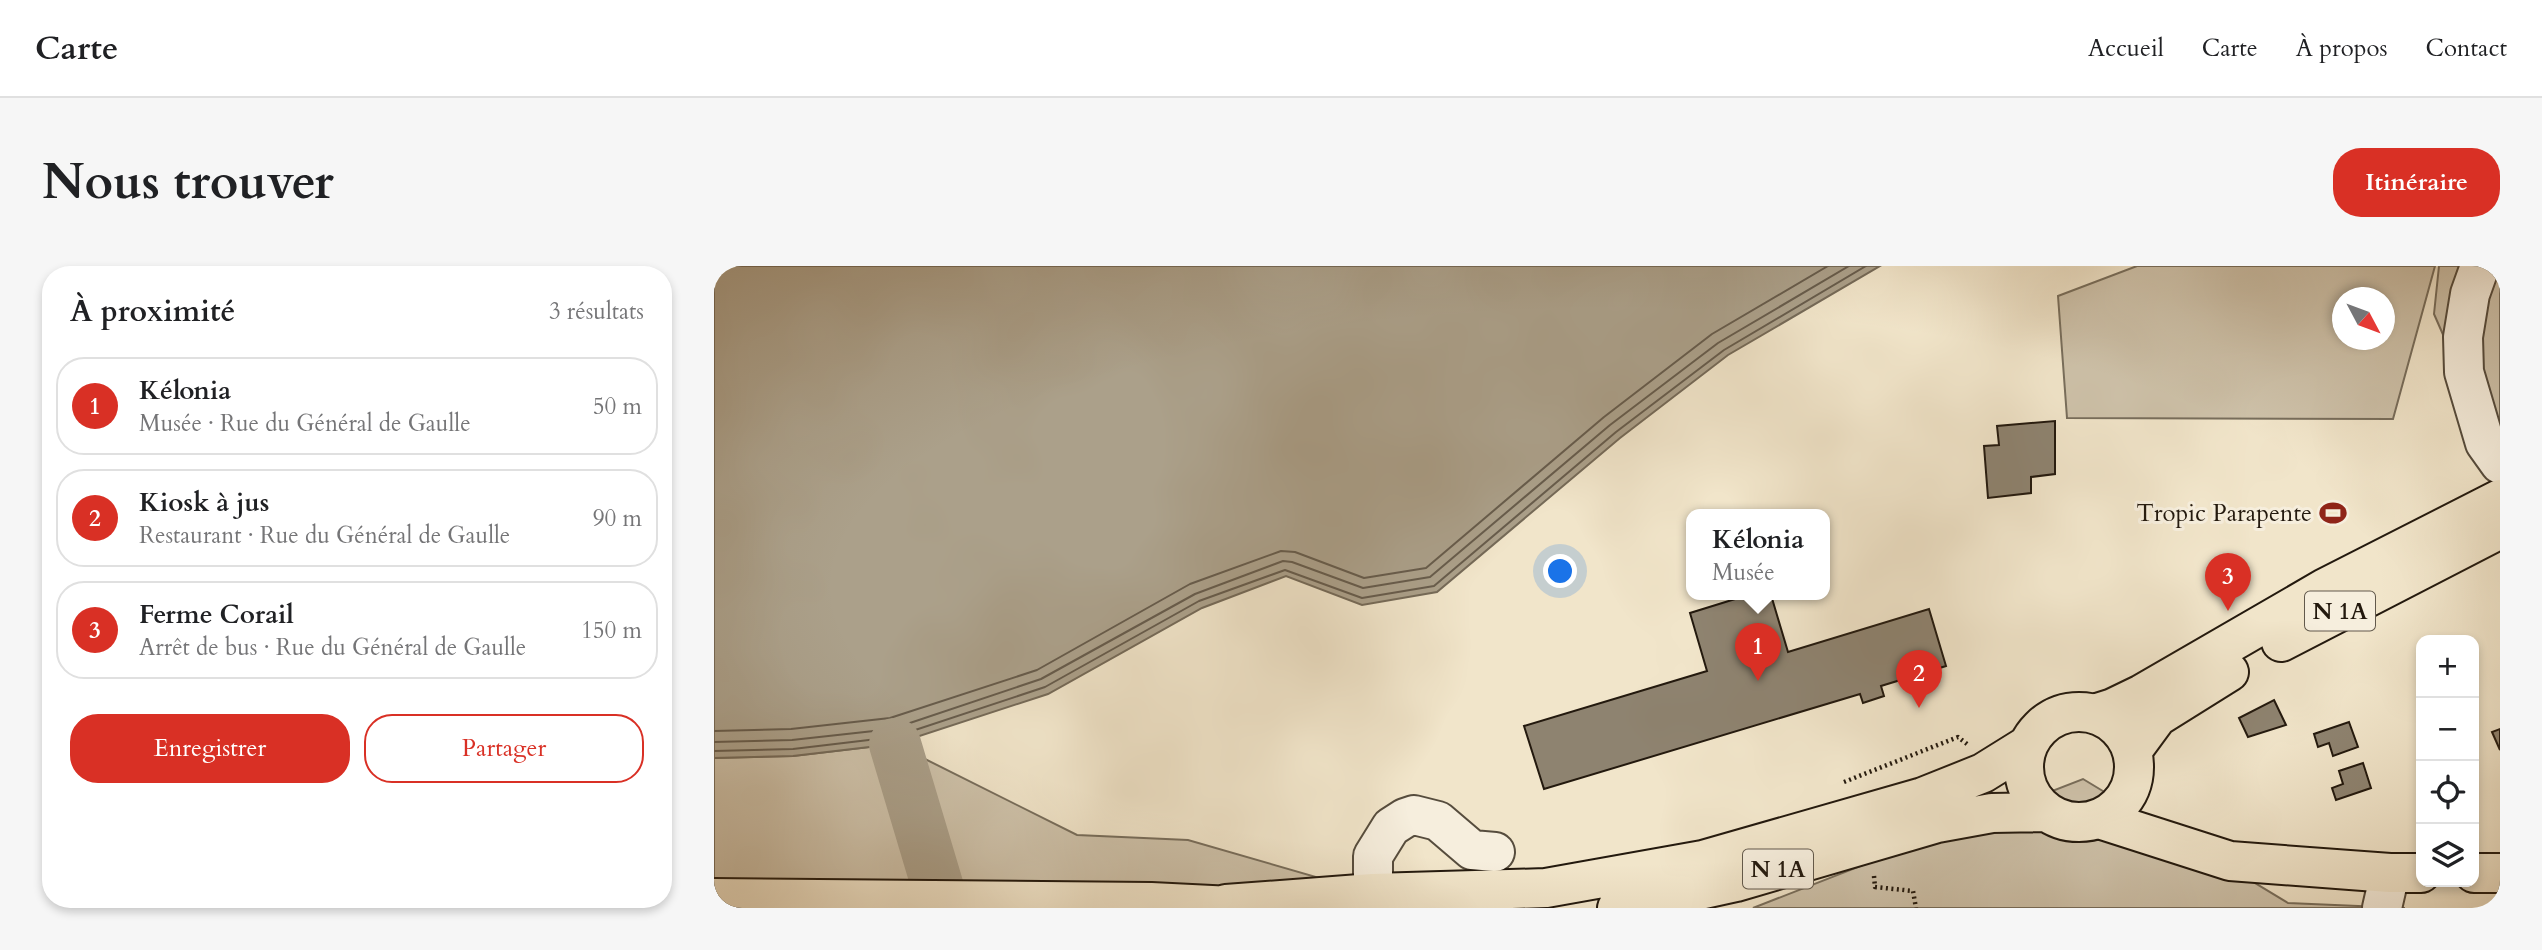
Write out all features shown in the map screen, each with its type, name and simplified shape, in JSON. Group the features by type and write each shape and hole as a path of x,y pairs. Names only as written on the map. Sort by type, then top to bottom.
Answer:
{"main road":[{"name":"N 1A","path":"2081,706 2113,708 2142,694 2326,589 2500,499"},
{"name":"N 1A","path":"2133,765 2157,717 2243,663 2326,589 2500,529"},
{"path":"2133,765 2127,795 2115,810 2099,819 2080,823 2062,820 2046,812 2033,799 2025,782 2024,763 2029,730 2038,730 2052,718 2081,706 2119,728 2129,743 2140,793 2200,852"},
{"name":"N 1A","path":"714,898 1151,902 1243,906 1373,901 1546,888 1703,860 1923,797 1983,773 2029,730"},
{"name":"N 1A","path":"1617,908 1737,882 1937,823 1992,813 2046,812"},
{"path":"2099,819 2230,861 2398,885"},
{"path":"2479,873 2500,873"}],"lane":[{"path":"2480,266 2470,294 2463,337 2464,372 2485,443 2500,464"},
{"path":"1373,901 1373,856 1391,827 1405,818 1414,815 1438,821 1472,849 1496,852"}],"path":[{"path":"2029,730 2081,706"},
{"path":"1840,783 1958,737 1967,744"},
{"path":"1873,872 1875,887 1913,891 1916,908"}],"shaded area":[{"path":"2137,266 2435,266 2393,419 2067,418 2058,296"},
{"path":"2439,266 2500,266 2500,465 2434,314"},
{"path":"895,744 1077,835 1188,840 1423,908 714,908 714,758 793,756"},
{"path":"2083,779 2288,903 2405,908 1753,908"}],"water":[{"path":"714,266 1880,266 1728,355 1620,438 1437,592 1362,605 1286,576 1202,608 1048,694 895,744 793,756 714,758"}],"building":[{"path":"2055,421 2055,474 2031,477 2031,493 1988,498 1984,446 1999,445 1997,426"},
{"path":"1732,600 1772,600 1788,652 1929,609 1946,666 1881,686 1884,696 1863,703 1860,694 1544,789 1524,726 1707,671 1690,613"},
{"path":"2274,700 2286,725 2248,737 2239,718"},
{"path":"2349,722 2358,747 2333,756 2329,743 2318,747 2314,734"},
{"path":"2500,729 2500,750 2492,732"},
{"path":"2363,763 2371,788 2336,800 2332,788 2343,784 2339,771"}],"waterway":[{"path":"895,744 944,908"}],"place":[{"name":"Tropic Parapente","path":"2333,513"},
{"name":"Ferme Corail","path":"2228,611"},
{"name":"Kélonia","path":"1758,681"},
{"name":"Kiosk à jus","path":"1919,708"}]}
